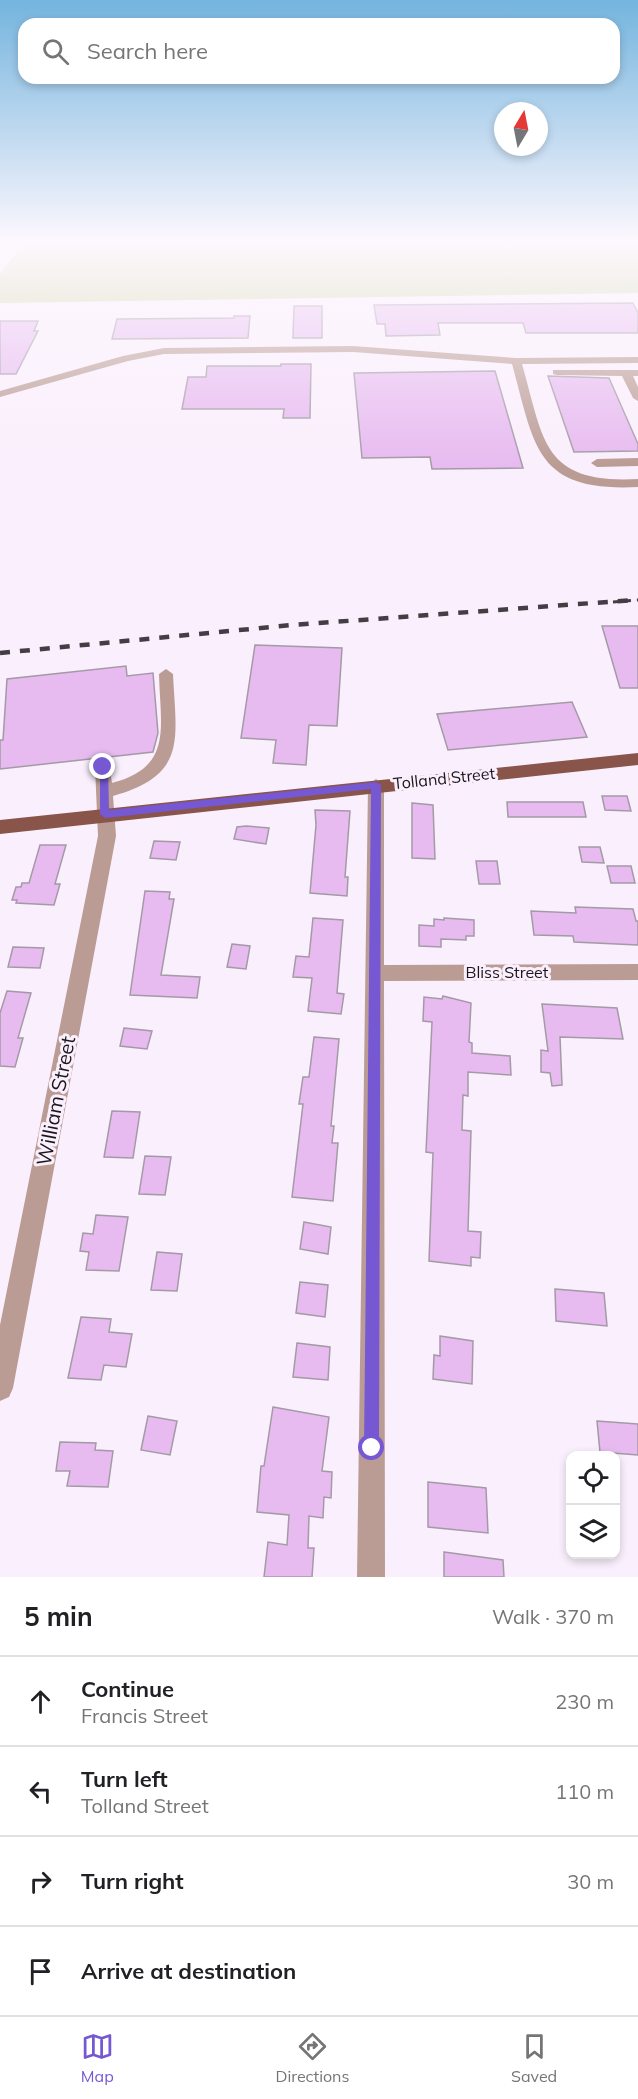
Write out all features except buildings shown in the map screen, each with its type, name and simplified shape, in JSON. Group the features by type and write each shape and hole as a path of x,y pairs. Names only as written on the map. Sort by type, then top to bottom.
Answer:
{"main road":[{"name":"Tolland Street","path":"0,827 376,785 638,759"}],"street":[{"path":"0,394 127,358 164,351 353,349 516,361 638,360"},
{"path":"516,361 542,446 551,462 581,478 603,483 638,483"},
{"path":"557,372 638,373"},
{"path":"626,373 638,398"},
{"path":"597,463 638,462"},
{"path":"103,792 139,783 160,766 167,750 166,674"},
{"name":"William Street","path":"0,1388 107,836 103,767"},
{"path":"371,1577 376,785"},
{"name":"Bliss Street","path":"375,973 638,972"}],"railway":[{"path":"0,653 292,625 634,600"},
{"path":"613,602 638,600"}],"route":[{"path":"103,767 105,814 376,785 372,1448"}]}
